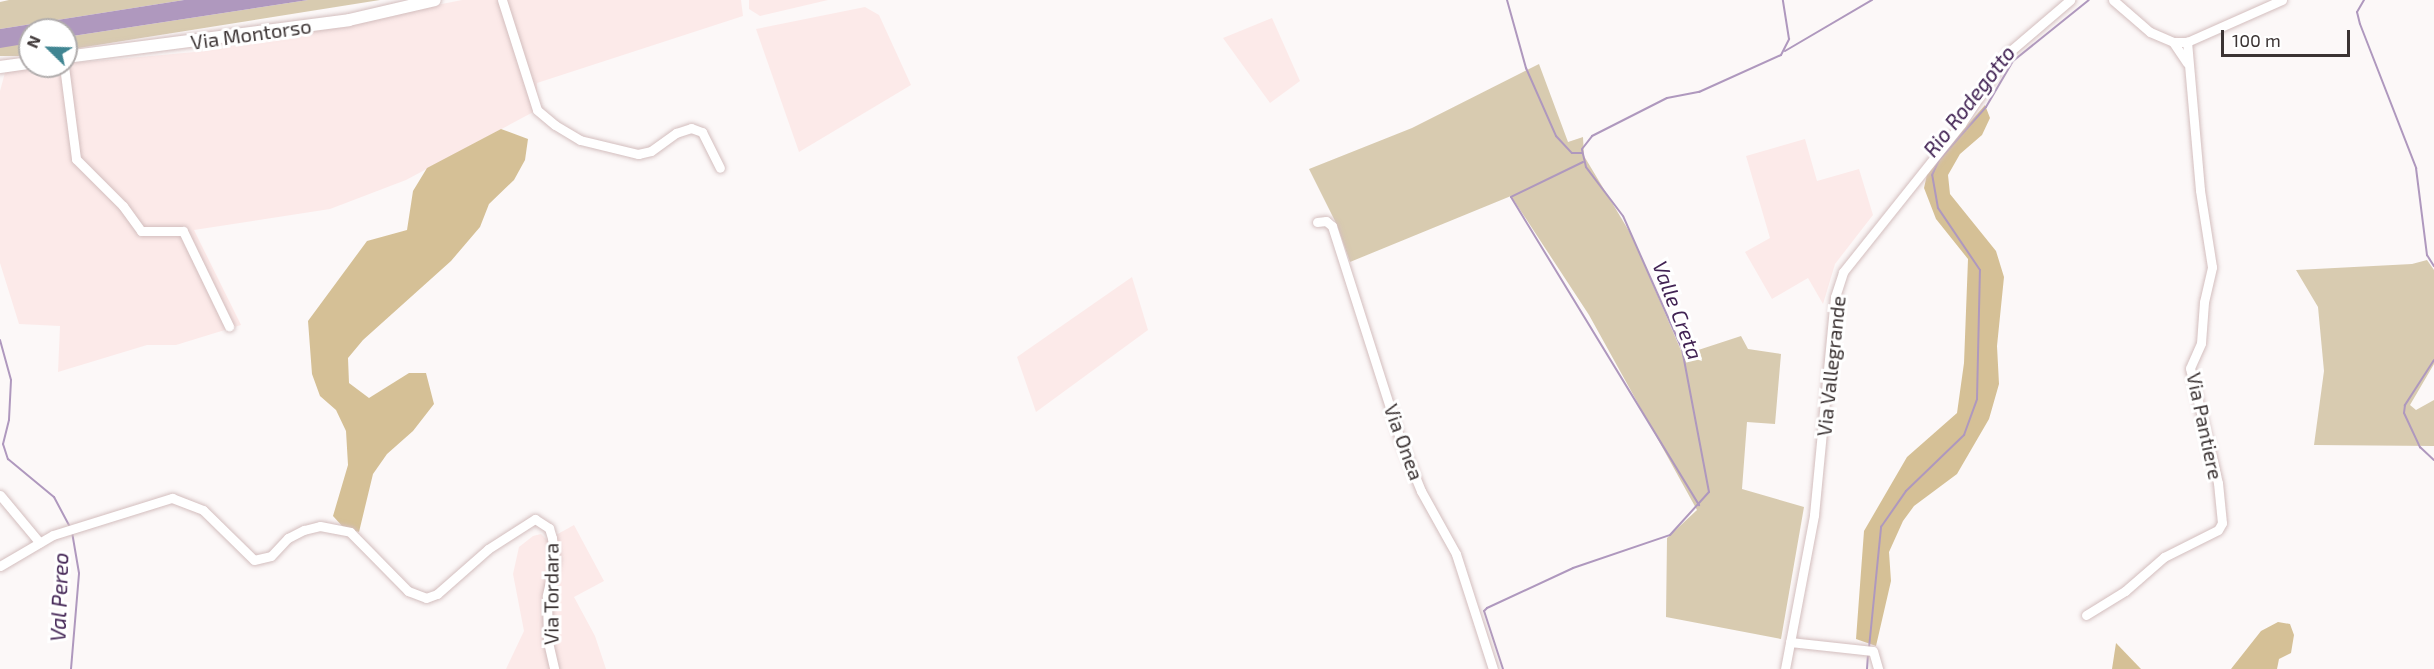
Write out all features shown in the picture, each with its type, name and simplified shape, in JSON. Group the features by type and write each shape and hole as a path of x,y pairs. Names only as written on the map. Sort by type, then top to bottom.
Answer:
{"main road":[{"name":"Via Montorso","path":"78,55 349,20 435,0"},
{"path":"0,68 18,65"}],"street":[{"path":"502,0 537,110 555,125 580,140 638,154 651,151 676,133 691,128 702,132 720,168"},
{"name":"Via Vallegrande","path":"1785,669 1814,515 1835,297 1843,272 1961,124 2008,53 2070,0"},
{"path":"2113,0 2150,32 2173,42 2187,42 2282,0"},
{"name":"Via Pantiere","path":"2173,42 2187,63"},
{"name":"Via Pantiere","path":"2086,615 2146,573 2164,557 2218,530 2222,523 2218,483 2190,368 2201,343 2204,302 2212,267 2187,63 2187,42"},
{"path":"66,78 76,159 123,206 141,231 183,231 229,326"},
{"name":"Via Onea","path":"1317,222 1326,221 1332,226 1401,442 1421,491 1456,554 1493,669"},
{"path":"0,495 40,543"},
{"name":"Via Tordara","path":"0,566 40,543 152,501 172,498 203,510 254,560 262,561 288,538 304,530 320,526 350,532 408,591 426,598 437,594 488,549 535,519 549,528 555,560 547,597 548,642 554,669"},
{"path":"1790,642 1869,650 1878,669"}],"shaded area":[{"path":"9,0 184,0 70,18 18,18 18,26 0,29 0,2"},
{"path":"184,0 308,0 78,35 78,18 70,18"},
{"path":"308,0 380,0 78,48 78,35"},
{"path":"462,0 741,0 743,16 537,83 537,110 406,180 330,209 194,230 241,325 176,345 147,345 58,372 60,326 19,324 0,263 0,91 6,69 18,68 18,78 78,78 78,63 206,51"},
{"path":"749,0 828,0 760,16 749,9"},
{"path":"865,7 879,15 911,85 799,152 756,29"},
{"path":"1272,18 1300,81 1270,103 1223,38"},
{"path":"18,26 18,45 0,48 0,29"},
{"path":"0,43 18,43 18,56 0,56"},
{"path":"1539,64 1568,142 1583,137 1584,156 1632,236 1683,355 1741,336 1748,349 1781,354 1775,424 1747,422 1742,489 1804,507 1781,639 1666,617 1667,538 1697,510 1589,315 1511,196 1350,262 1337,225 1309,169 1412,128"},
{"path":"1985,105 1990,118 1982,135 1960,154 1948,175 1950,194 1996,251 2004,277 1997,346 1999,384 1989,419 1957,474 1914,506 1903,521 1889,552 1891,581 1876,646 1856,639 1864,531 1907,457 1957,413 1964,363 1968,259 1936,219 1924,188 1928,170"},
{"path":"501,129 528,139 525,160 514,180 489,204 480,227 451,261 363,340 348,358 349,383 369,398 409,373 426,373 434,404 413,431 387,454 373,474 359,532 343,527 333,516 348,465 346,431 336,410 320,396 312,374 308,321 367,241 407,230 413,191 427,168"},
{"path":"1805,139 1817,181 1859,169 1873,215 1835,264 1823,304 1808,278 1772,299 1745,252 1770,238 1746,156"},
{"path":"2427,260 2434,270 2434,364 2410,405 2416,410 2434,400 2434,446 2314,445 2324,371 2318,307 2296,270 2412,264"},
{"path":"1132,277 1148,330 1036,412 1017,357"},
{"path":"574,525 604,581 574,597 595,636 606,669 506,669 524,631 513,574 519,547 533,536 541,534 547,540"},
{"path":"2278,622 2290,624 2294,635 2291,653 2279,659 2277,669 2231,669 2261,631"},
{"path":"2116,643 2141,669 2112,669"}],"waterway":[{"path":"1507,0 1526,68 1556,136 1572,153 1582,153"},
{"name":"Valle Creta","path":"1503,669 1484,611 1487,608 1573,568 1670,535 1709,492 1682,349 1623,216 1586,167 1582,149 1592,136 1667,98 1699,92 1781,55 1789,39 1783,0"},
{"path":"1785,51 1872,0"},
{"name":"Rio Rodegotto","path":"1869,648 1881,527 1906,491 1964,435 1977,399 1980,270 1938,208 1932,175 1939,160 1986,107 2013,61 2089,0"},
{"path":"2364,0 2357,12 2360,24 2416,168 2427,255 2434,266"},
{"path":"1583,162 1511,197 1699,505"},
{"name":"Val Pereo","path":"0,340 11,380 9,420 3,444 8,459 54,497 70,527"},
{"path":"2434,360 2405,405 2404,413 2420,447 2434,460"},
{"name":"Val Pereo","path":"71,669 79,573 72,532"},
{"name":"Rio Rodegotto","path":"1867,669 1868,654"}]}
